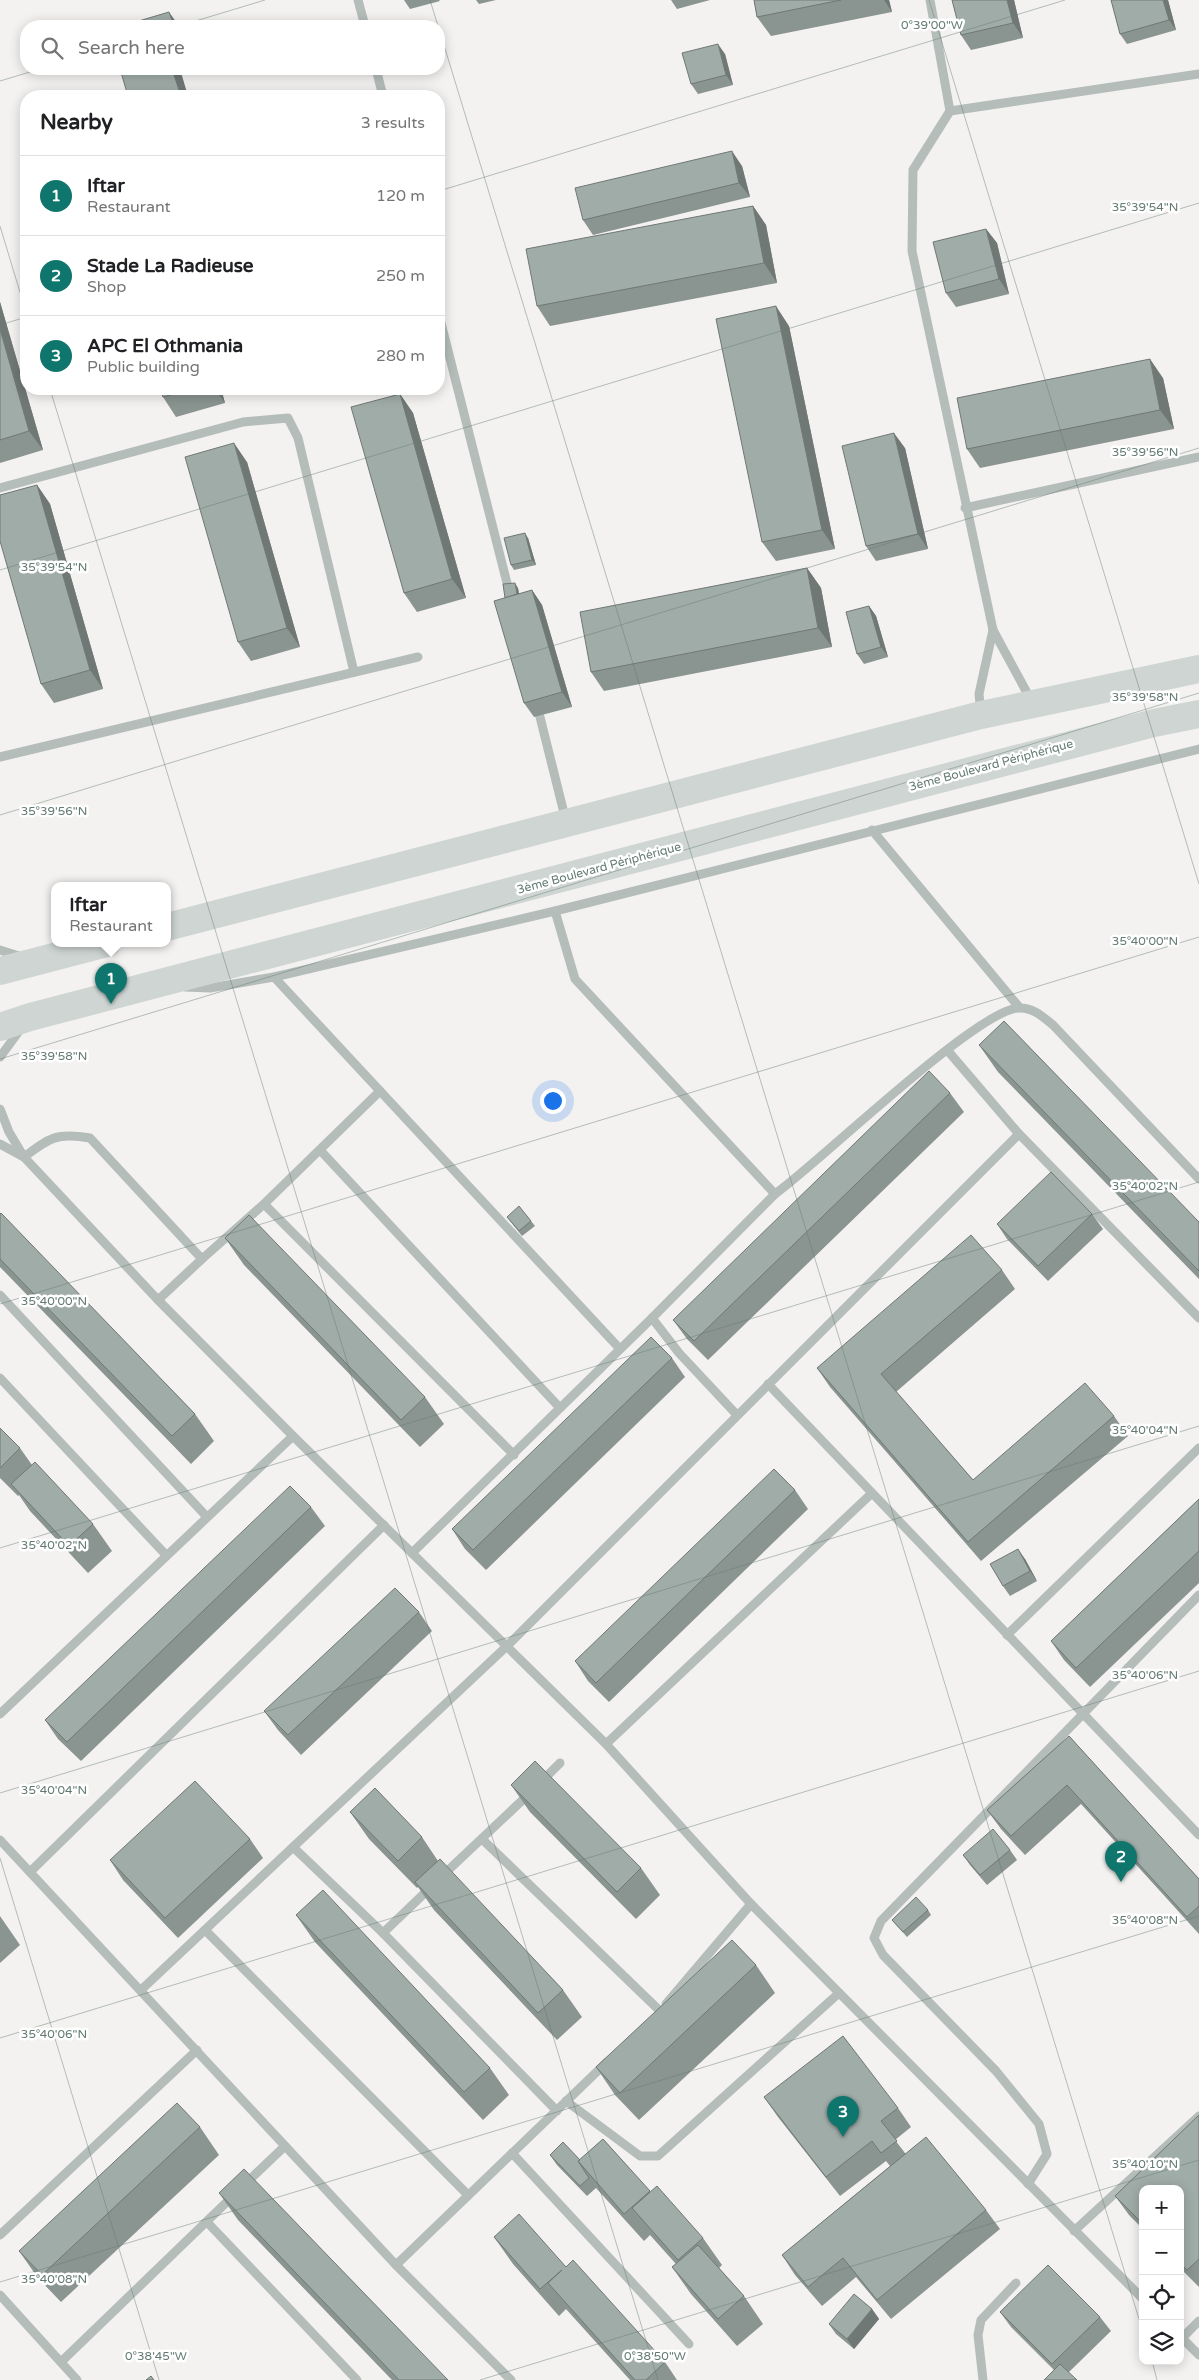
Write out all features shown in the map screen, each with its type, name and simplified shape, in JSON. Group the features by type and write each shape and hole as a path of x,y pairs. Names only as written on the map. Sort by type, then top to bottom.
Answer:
{"highway":[{"path":"171,926 981,715 1199,669"},
{"name":"3ème Boulevard Périphérique","path":"0,1027 30,1017 1154,723 1199,714"},
{"path":"0,971 92,947"}],"street":[{"path":"358,0 363,20"},
{"path":"930,0 950,111 913,170 912,251 993,630 1034,704"},
{"path":"950,111 1199,74"},
{"path":"378,75 381,90"},
{"path":"445,339 513,608"},
{"path":"0,488 243,422 288,418 298,438 354,672"},
{"path":"966,508 1199,456"},
{"path":"981,715 979,694 993,630"},
{"path":"0,757 418,657"},
{"path":"534,692 566,823"},
{"path":"148,986 210,988 274,978 555,911 1199,749"},
{"path":"872,830 1019,1007"},
{"path":"555,911 575,978 775,1194"},
{"path":"0,950 34,962"},
{"path":"274,978 620,1349"},
{"path":"412,1554 514,1455 775,1194 798,1178 908,1081 999,1014 1019,1007 1035,1010 1053,1025 1199,1179"},
{"path":"0,1057 30,1017"},
{"path":"948,1051 1019,1134 1199,1318"},
{"path":"158,1300 264,1204 380,1091"},
{"path":"0,1109 8,1132 24,1157 158,1300 412,1554 606,1744 751,1904 1139,2295"},
{"path":"24,1157 47,1140 69,1134 90,1138 202,1259"},
{"path":"140,1990 507,1646 1019,1134"},
{"path":"0,1144 24,1157"},
{"path":"320,1150 560,1408"},
{"path":"264,1204 514,1455"},
{"path":"0,1295 207,1517"},
{"path":"652,1318 679,1354 737,1415"},
{"path":"0,1378 166,1555"},
{"path":"768,1384 1199,1836"},
{"path":"0,1714 293,1436"},
{"path":"1007,1635 1199,1448"},
{"path":"606,1744 871,1494"},
{"path":"30,1872 384,1525"},
{"path":"1028,2184 1047,2154 1039,2124 996,2071 883,1955 874,1938 880,1921 1199,1595"},
{"path":"383,1933 560,1764"},
{"path":"482,1839 656,2014 751,1904"},
{"path":"0,1840 396,2264 511,2380"},
{"path":"293,1847 383,1933 557,2111"},
{"path":"205,1930 468,2196"},
{"path":"566,2101 640,2156 658,2156 839,1993"},
{"path":"0,2235 196,2050"},
{"path":"396,2264 613,2056"},
{"path":"1074,2231 1199,2116"},
{"path":"61,2362 285,2146"},
{"path":"512,2153 689,2344"},
{"path":"206,2222 357,2380"},
{"path":"984,2380 978,2334 981,2320 1016,2283"},
{"path":"0,2294 78,2380"},
{"path":"1184,2334 1199,2321"},
{"path":"1184,2340 1199,2355"}],"building":[{"path":"754,0 841,0 757,17"},
{"path":"952,0 1007,0 1013,23 961,35"},
{"path":"1111,0 1163,0 1169,20 1120,34"},
{"path":"169,12 172,20 142,20"},
{"path":"718,44 726,75 691,84 682,53"},
{"path":"122,75 174,75 179,90 126,90"},
{"path":"732,151 739,183 583,220 575,188"},
{"path":"753,206 764,263 537,306 526,249"},
{"path":"986,229 999,279 946,293 933,242"},
{"path":"776,306 822,530 762,542 716,319"},
{"path":"0,329 29,431 0,440"},
{"path":"1150,359 1160,410 967,449 957,398"},
{"path":"400,395 452,579 404,593 351,407"},
{"path":"894,433 918,534 866,546 842,446"},
{"path":"234,443 287,628 238,642 185,457"},
{"path":"37,485 90,670 41,684 0,541 0,495"},
{"path":"525,533 532,560 511,565 504,538"},
{"path":"807,568 818,628 591,672 580,612"},
{"path":"515,583 517,594 505,598 503,584"},
{"path":"532,590 562,692 524,703 494,601"},
{"path":"869,606 881,647 857,654 846,612"},
{"path":"1004,1021 1199,1222 1199,1271 979,1045"},
{"path":"929,1071 950,1093 694,1341 673,1320"},
{"path":"1051,1172 1092,1214 1038,1266 997,1224"},
{"path":"519,1206 531,1221 519,1231 507,1217"},
{"path":"1,1213 195,1414 172,1436 0,1259"},
{"path":"249,1215 425,1397 401,1420 225,1238"},
{"path":"971,1235 1002,1270 881,1374 973,1480 1085,1383 1114,1416 968,1542 817,1368"},
{"path":"651,1337 672,1358 473,1550 452,1529"},
{"path":"0,1428 20,1448 0,1468"},
{"path":"35,1462 93,1524 69,1546 11,1484"},
{"path":"774,1469 795,1490 596,1683 575,1661"},
{"path":"290,1486 311,1507 67,1742 45,1720"},
{"path":"1199,1499 1199,1551 1076,1668 1051,1641"},
{"path":"1018,1549 1030,1571 1003,1586 990,1564"},
{"path":"395,1588 419,1612 288,1735 264,1711"},
{"path":"1069,1736 1199,1879 1199,1906 1187,1917 1067,1785 1011,1836 987,1810"},
{"path":"535,1761 641,1868 617,1892 511,1785"},
{"path":"195,1781 250,1839 165,1918 110,1860"},
{"path":"375,1788 422,1837 398,1861 350,1812"},
{"path":"993,1829 1010,1850 980,1875 963,1855"},
{"path":"440,1859 563,1990 538,2013 415,1882"},
{"path":"323,1890 490,2068 464,2092 296,1915"},
{"path":"916,1897 928,1910 903,1932 892,1920"},
{"path":"732,1940 756,1965 620,2093 596,2067"},
{"path":"843,2036 898,2108 881,2121 897,2141 881,2153 872,2141 826,2177 764,2097"},
{"path":"177,2103 200,2127 42,2275 19,2251"},
{"path":"1199,2115 1199,2259 1187,2270 1184,2267 1184,2185 1139,2185 1139,2220 1115,2196"},
{"path":"926,2137 986,2210 877,2300 843,2258 808,2287 782,2255"},
{"path":"603,2139 650,2191 624,2214 578,2161"},
{"path":"563,2142 580,2160 578,2161 589,2178 580,2186 550,2155"},
{"path":"244,2169 448,2380 399,2380 219,2193"},
{"path":"657,2186 703,2238 678,2260 632,2208"},
{"path":"519,2214 566,2267 573,2260 665,2362 646,2380 635,2380 548,2283 562,2270 540,2289 494,2237"},
{"path":"698,2245 744,2296 718,2319 672,2267"},
{"path":"1048,2265 1100,2317 1052,2364 1000,2312"},
{"path":"854,2294 872,2309 847,2339 829,2324"},
{"path":"1060,2364 1077,2380 1044,2380"},
{"path":"151,2376 154,2380 146,2380"}],"place":[{"name":"Iftar","path":"111,1004"},
{"name":"Stade La Radieuse","path":"1121,1882"},
{"name":"APC El Othmania","path":"843,2137"}]}
